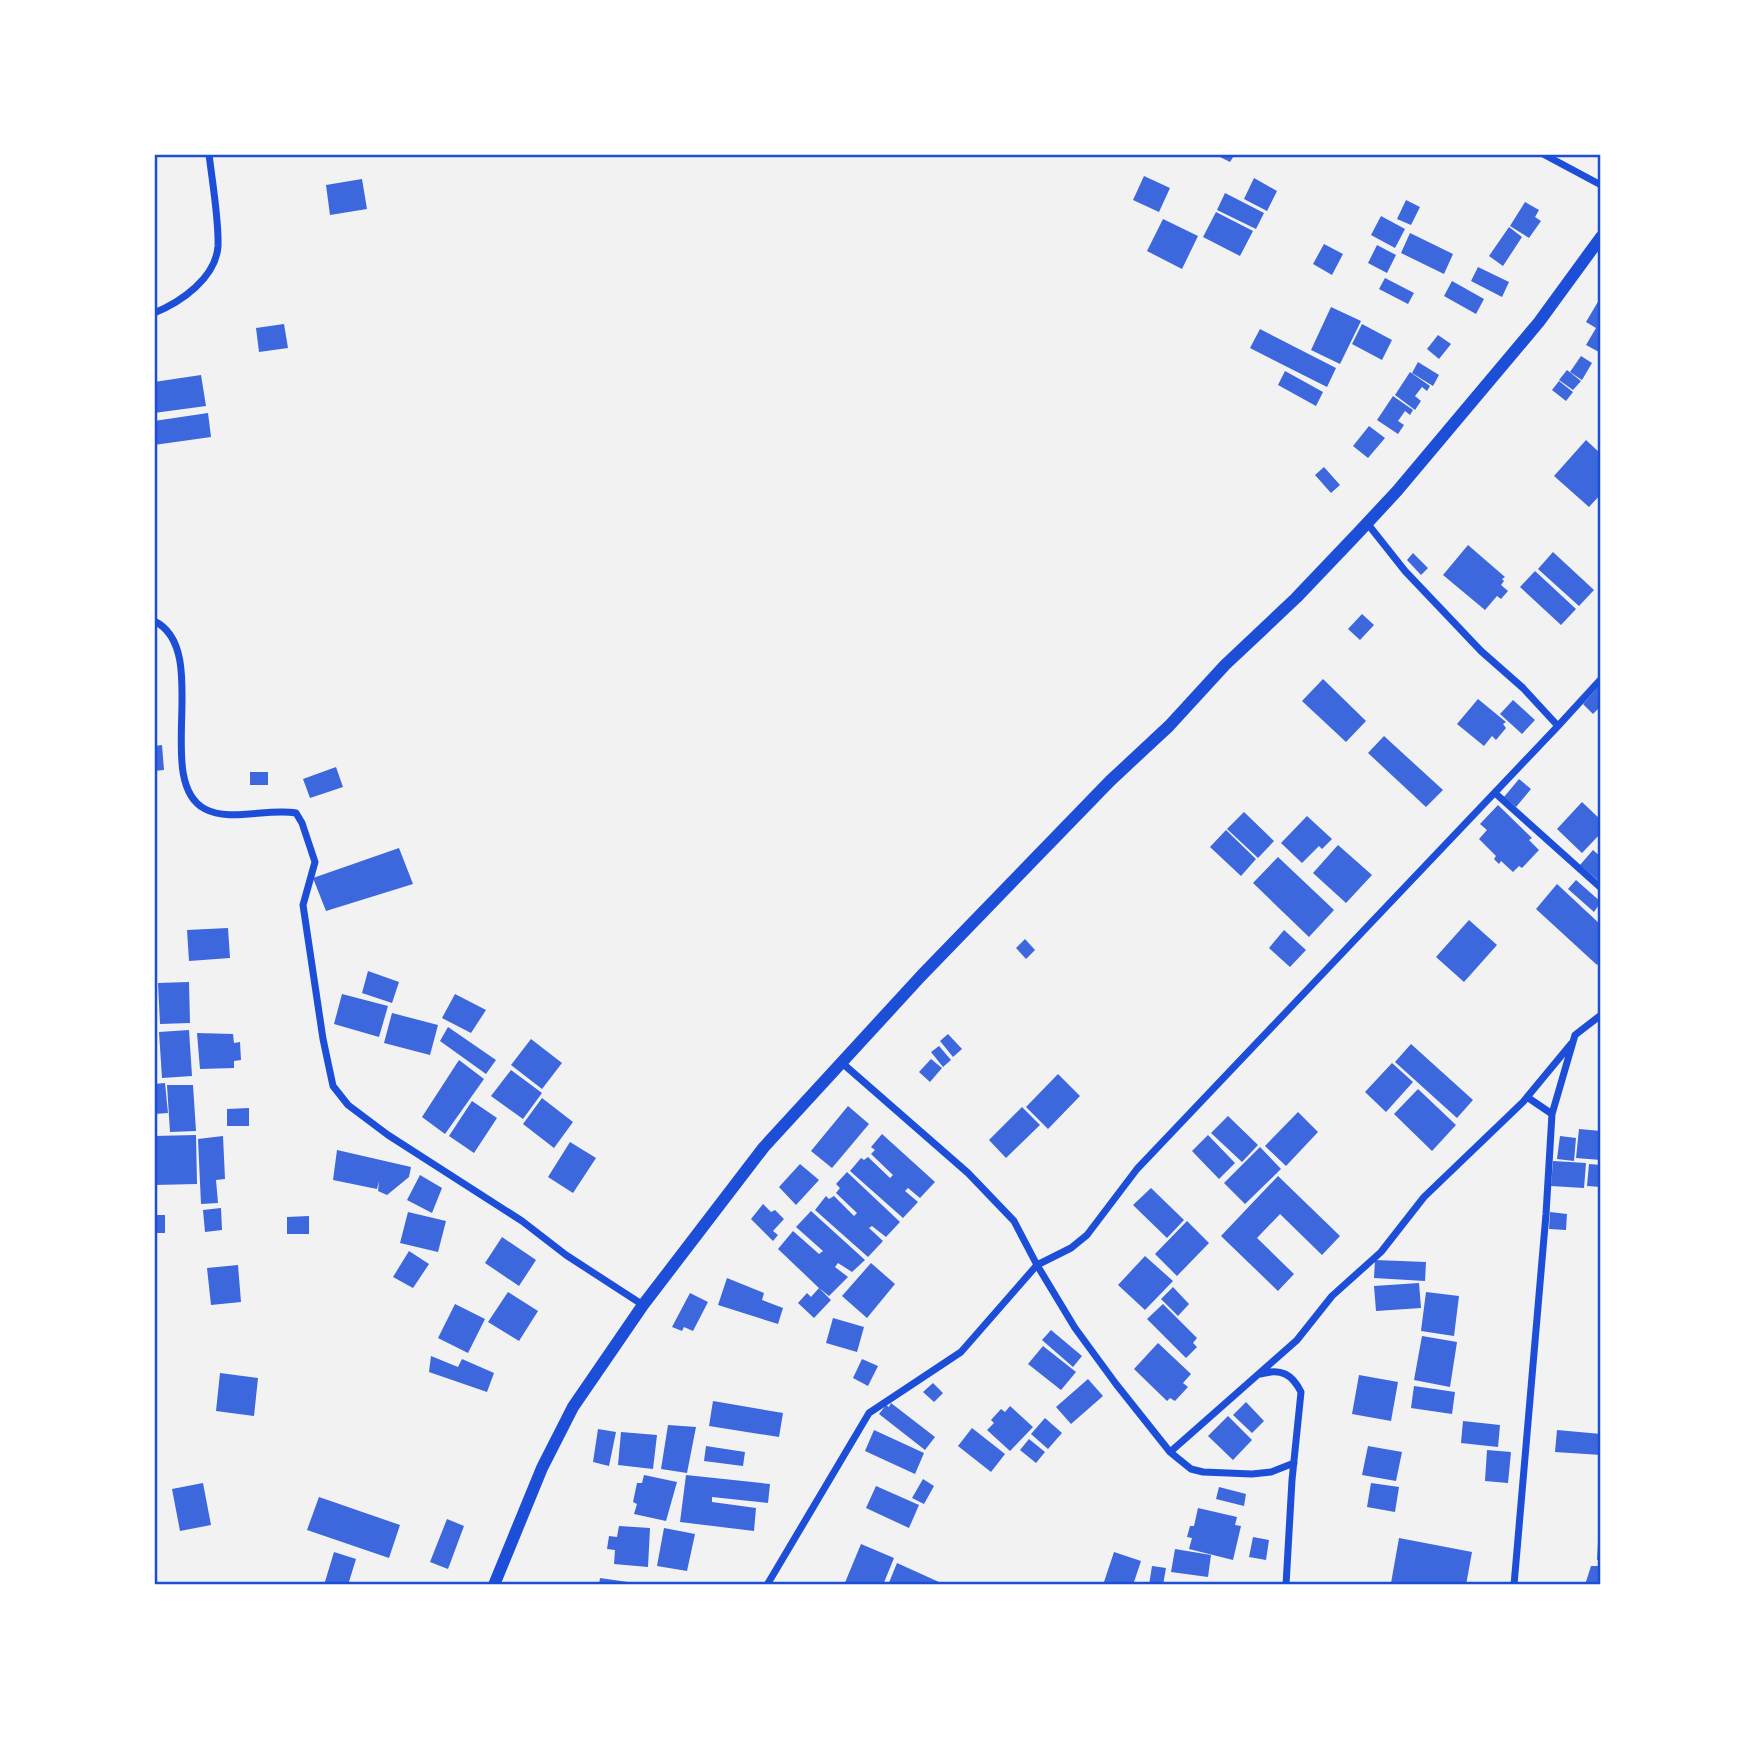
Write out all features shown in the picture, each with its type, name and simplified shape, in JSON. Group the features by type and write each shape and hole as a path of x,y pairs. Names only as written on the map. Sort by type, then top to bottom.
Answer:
{"street":[{"path":"154,313 181,300 201,282 213,262 218,247 209,154"},
{"path":"1543,154 1601,185"},
{"path":"494,1585 542,1468 573,1406 643,1305 764,1147 841,1062 1093,799 1169,726 1225,665 1296,598 1367,523 1539,322 1600,242"},
{"path":"1367,523 1405,571 1481,651 1523,688 1559,726"},
{"path":"154,621 163,626 177,650 183,684 181,767 189,791 203,808 222,814 285,811 296,813 302,823 315,862 303,905 323,1039 334,1086 348,1105 388,1135 522,1221 566,1255 643,1305"},
{"path":"767,1585 869,1413 961,1352 1037,1265 1071,1248 1087,1235 1137,1169 1601,679"},
{"path":"1495,793 1601,888"},
{"path":"1514,1585 1552,1114 1575,1035 1601,1015"},
{"path":"1170,1452 1297,1340 1332,1296 1381,1252 1424,1197 1527,1097 1573,1042"},
{"path":"841,1062 968,1173 1014,1221 1075,1328 1170,1452 1191,1469 1203,1472 1252,1474 1271,1472 1294,1463"},
{"path":"1527,1097 1552,1114"},
{"path":"1256,1376 1274,1371 1287,1373 1295,1379 1301,1392 1286,1585"}],"building":[{"path":"1214,154 1235,154 1230,162"},
{"path":"1144,176 1170,188 1159,212 1133,200"},
{"path":"1254,178 1277,191 1267,211 1244,199"},
{"path":"362,179 367,209 330,215 326,185"},
{"path":"1225,193 1264,213 1256,229 1217,210"},
{"path":"1406,200 1420,207 1411,225 1397,219"},
{"path":"1525,202 1539,210 1535,217 1541,221 1529,238 1510,226"},
{"path":"1216,212 1253,231 1240,256 1203,237"},
{"path":"1381,216 1405,229 1395,248 1371,235"},
{"path":"1163,219 1198,236 1182,269 1147,251"},
{"path":"1509,227 1522,237 1503,266 1489,256"},
{"path":"1410,233 1453,254 1444,274 1401,253"},
{"path":"1324,244 1343,254 1332,275 1313,264"},
{"path":"1377,245 1396,255 1387,273 1368,263"},
{"path":"1478,267 1509,282 1502,297 1471,281"},
{"path":"1385,278 1414,293 1408,304 1379,289"},
{"path":"1452,281 1484,299 1476,314 1444,296"},
{"path":"1599,300 1599,352 1586,345 1596,328 1586,322"},
{"path":"1331,307 1361,321 1340,364 1311,350"},
{"path":"284,324 288,348 259,352 256,328"},
{"path":"1362,324 1392,340 1382,360 1352,344"},
{"path":"1260,329 1336,368 1327,387 1250,348"},
{"path":"1438,335 1451,344 1439,359 1427,349"},
{"path":"1581,356 1592,363 1582,380 1570,372"},
{"path":"1418,362 1439,375 1433,386 1412,373"},
{"path":"1567,370 1581,381 1573,390 1559,380"},
{"path":"1285,371 1323,392 1316,406 1278,385"},
{"path":"1410,372 1430,386 1427,391 1422,387 1415,396 1421,401 1415,410 1395,395"},
{"path":"201,375 206,406 154,413 154,382"},
{"path":"1559,381 1573,392 1566,401 1552,390"},
{"path":"1393,396 1413,410 1410,415 1405,411 1398,421 1404,425 1398,434 1377,420"},
{"path":"208,413 211,437 154,445 154,421"},
{"path":"1369,426 1385,438 1368,458 1353,446"},
{"path":"1586,440 1601,454 1601,494 1589,507 1554,476"},
{"path":"1324,467 1340,485 1331,493 1315,475"},
{"path":"1468,545 1505,577 1501,585 1508,591 1501,599 1497,596 1485,610 1443,575"},
{"path":"1553,552 1594,590 1579,606 1538,569"},
{"path":"1413,553 1428,568 1421,575 1407,560"},
{"path":"1535,571 1576,609 1561,625 1520,587"},
{"path":"1362,614 1374,625 1360,640 1348,629"},
{"path":"1323,679 1366,721 1346,742 1302,701"},
{"path":"1601,684 1601,706 1593,714 1583,704"},
{"path":"1478,699 1506,722 1503,724 1506,728 1496,740 1492,736 1484,746 1457,724"},
{"path":"1513,700 1535,720 1522,734 1500,714"},
{"path":"1384,736 1443,790 1426,807 1368,753"},
{"path":"162,745 164,770 154,771 154,746"},
{"path":"336,767 343,787 310,798 303,779"},
{"path":"250,772 268,772 268,785 250,785"},
{"path":"1519,779 1531,789 1516,807 1504,797"},
{"path":"1582,802 1601,820 1601,833 1582,853 1557,829"},
{"path":"1498,805 1532,838 1529,840 1539,850 1522,868 1519,866 1513,872 1501,861 1499,864 1494,859 1496,856 1479,839 1487,830 1480,824"},
{"path":"1244,812 1274,841 1258,858 1227,829"},
{"path":"1307,816 1332,839 1322,849 1319,846 1302,863 1281,843"},
{"path":"1226,830 1256,859 1241,876 1210,847"},
{"path":"1338,845 1372,875 1346,903 1313,873"},
{"path":"399,848 413,884 326,911 313,878"},
{"path":"1593,850 1601,857 1601,883 1580,865"},
{"path":"1278,857 1334,910 1309,937 1253,883"},
{"path":"1576,880 1601,902 1594,912 1568,889"},
{"path":"1557,884 1601,925 1601,961 1597,965 1536,909"},
{"path":"1469,920 1497,945 1464,982 1436,957"},
{"path":"228,928 230,958 189,961 187,930"},
{"path":"1284,930 1306,950 1290,967 1269,948"},
{"path":"1025,939 1035,950 1026,959 1016,948"},
{"path":"368,971 399,982 392,1003 362,993"},
{"path":"189,982 190,1023 160,1024 158,983"},
{"path":"342,994 388,1006 379,1037 334,1024"},
{"path":"455,994 486,1010 471,1033 442,1018"},
{"path":"392,1013 438,1025 430,1055 384,1043"},
{"path":"448,1027 496,1060 486,1074 440,1041"},
{"path":"189,1030 192,1076 162,1078 159,1032"},
{"path":"197,1033 233,1034 234,1043 240,1042 241,1060 234,1061 234,1068 200,1069"},
{"path":"948,1034 962,1049 953,1057 940,1041"},
{"path":"531,1039 562,1063 542,1089 511,1065"},
{"path":"1411,1044 1473,1100 1457,1118 1395,1062"},
{"path":"939,1046 951,1060 943,1067 931,1052"},
{"path":"931,1059 942,1068 930,1082 919,1072"},
{"path":"459,1060 484,1079 445,1134 422,1117"},
{"path":"1392,1063 1413,1082 1386,1112 1365,1092"},
{"path":"511,1070 542,1093 523,1119 491,1096"},
{"path":"1058,1074 1080,1096 1048,1129 1026,1107"},
{"path":"165,1083 168,1113 154,1114 154,1084"},
{"path":"167,1085 193,1085 196,1131 170,1132"},
{"path":"1418,1089 1456,1125 1432,1151 1394,1114"},
{"path":"542,1098 573,1122 554,1148 523,1124"},
{"path":"472,1101 497,1118 474,1153 449,1136"},
{"path":"848,1106 869,1124 832,1168 811,1151"},
{"path":"1022,1107 1040,1125 1006,1158 989,1140"},
{"path":"249,1108 249,1126 227,1126 227,1109"},
{"path":"1298,1112 1318,1132 1286,1166 1265,1146"},
{"path":"1228,1116 1258,1145 1242,1162 1211,1133"},
{"path":"1579,1129 1601,1131 1601,1160 1576,1158"},
{"path":"882,1134 935,1182 920,1198 908,1188 905,1191 918,1202 903,1218 850,1171 861,1158 864,1160 868,1157 890,1178 893,1175 871,1154 875,1150 871,1147"},
{"path":"196,1135 197,1184 154,1185 154,1136"},
{"path":"1208,1135 1235,1163 1219,1179 1192,1151"},
{"path":"223,1136 225,1179 216,1180 218,1203 201,1204 198,1139"},
{"path":"1560,1136 1576,1138 1574,1161 1557,1159"},
{"path":"570,1142 596,1158 573,1193 548,1177"},
{"path":"1260,1147 1281,1169 1245,1204 1224,1183"},
{"path":"337,1150 411,1167 409,1177 387,1195 378,1191 379,1181 377,1189 333,1180"},
{"path":"1553,1161 1586,1163 1584,1188 1551,1186"},
{"path":"800,1164 819,1180 796,1205 779,1187"},
{"path":"1589,1164 1601,1165 1601,1187 1587,1186"},
{"path":"847,1172 900,1222 886,1237 872,1226 869,1228 883,1241 868,1257 815,1210 826,1196 829,1199 834,1196 854,1216 857,1213 836,1193 840,1188 836,1184"},
{"path":"420,1175 442,1188 432,1213 407,1200"},
{"path":"1278,1176 1340,1236 1322,1255 1280,1214 1257,1238 1294,1274 1278,1291 1221,1236"},
{"path":"1151,1188 1184,1220 1167,1238 1133,1205"},
{"path":"763,1204 784,1219 773,1231 778,1235 773,1241 751,1219"},
{"path":"221,1208 222,1230 205,1232 203,1210"},
{"path":"811,1211 865,1260 852,1272 838,1263 835,1267 848,1277 829,1296 778,1249 793,1231 819,1254 823,1251 796,1227"},
{"path":"408,1212 446,1221 438,1252 400,1243"},
{"path":"1550,1212 1567,1214 1566,1230 1549,1229"},
{"path":"154,1215 165,1215 165,1233 154,1233"},
{"path":"309,1216 309,1234 287,1234 287,1217"},
{"path":"1187,1221 1209,1243 1177,1276 1155,1254"},
{"path":"502,1237 536,1260 519,1286 485,1263"},
{"path":"409,1251 429,1264 413,1288 393,1277"},
{"path":"1145,1256 1173,1281 1145,1310 1118,1285"},
{"path":"1375,1260 1426,1262 1425,1281 1374,1278"},
{"path":"871,1263 895,1284 867,1318 842,1296"},
{"path":"238,1265 241,1302 211,1305 207,1268"},
{"path":"727,1278 764,1293 762,1300 783,1308 778,1324 718,1305"},
{"path":"1419,1283 1421,1308 1376,1311 1374,1286"},
{"path":"1173,1287 1189,1304 1178,1316 1161,1299"},
{"path":"819,1288 831,1300 814,1318 798,1303 807,1293 811,1297"},
{"path":"508,1292 538,1311 519,1341 488,1322"},
{"path":"1426,1292 1459,1296 1454,1336 1421,1331"},
{"path":"690,1293 708,1302 693,1331 684,1327 682,1331 672,1327"},
{"path":"455,1304 485,1319 468,1353 438,1338"},
{"path":"1163,1304 1197,1338 1193,1343 1197,1347 1186,1358 1147,1319"},
{"path":"833,1318 864,1327 857,1352 826,1343"},
{"path":"1051,1330 1082,1356 1073,1367 1042,1340"},
{"path":"1422,1336 1457,1342 1450,1387 1414,1380"},
{"path":"1158,1343 1191,1374 1183,1383 1188,1387 1175,1401 1170,1398 1167,1401 1134,1369"},
{"path":"1043,1346 1076,1372 1061,1390 1028,1364"},
{"path":"431,1356 458,1367 462,1359 494,1373 487,1392 429,1372"},
{"path":"862,1359 878,1366 868,1386 853,1378"},
{"path":"220,1373 258,1378 254,1416 216,1411"},
{"path":"1359,1375 1398,1382 1391,1421 1352,1414"},
{"path":"1088,1379 1103,1396 1071,1424 1056,1407"},
{"path":"933,1383 943,1393 934,1402 923,1392"},
{"path":"1414,1386 1455,1392 1452,1414 1411,1408"},
{"path":"713,1401 783,1413 779,1437 709,1426"},
{"path":"1246,1402 1264,1421 1252,1433 1233,1415"},
{"path":"891,1403 935,1437 925,1450 879,1414"},
{"path":"1010,1406 1033,1427 1010,1451 987,1430 994,1423 991,1420 1001,1409 1005,1412"},
{"path":"1228,1416 1252,1440 1233,1460 1208,1436"},
{"path":"1045,1418 1062,1433 1048,1449 1031,1434"},
{"path":"1463,1421 1500,1425 1498,1447 1461,1443"},
{"path":"668,1425 696,1427 687,1473 661,1469"},
{"path":"972,1428 1005,1454 991,1472 958,1446"},
{"path":"598,1429 616,1432 609,1466 593,1462"},
{"path":"874,1430 924,1453 915,1474 865,1451"},
{"path":"1557,1430 1601,1434 1601,1455 1555,1452"},
{"path":"621,1432 657,1435 653,1469 618,1465"},
{"path":"1029,1439 1045,1452 1036,1463 1020,1450"},
{"path":"706,1446 745,1452 743,1466 704,1461"},
{"path":"1368,1446 1402,1452 1396,1481 1362,1475"},
{"path":"1487,1450 1511,1452 1508,1483 1485,1481"},
{"path":"644,1475 677,1482 666,1521 634,1514 637,1504 633,1502 637,1483 642,1483"},
{"path":"686,1475 770,1484 768,1503 712,1497 712,1502 756,1508 754,1531 680,1522"},
{"path":"923,1479 934,1486 924,1504 912,1498"},
{"path":"203,1483 211,1525 180,1531 172,1489"},
{"path":"1371,1483 1399,1487 1395,1512 1367,1507"},
{"path":"876,1486 919,1505 909,1528 866,1508"},
{"path":"1219,1487 1246,1494 1244,1506 1216,1499"},
{"path":"319,1497 400,1525 389,1558 307,1530"},
{"path":"1198,1508 1237,1517 1235,1525 1241,1526 1233,1560 1189,1549 1192,1538 1187,1537 1190,1526 1194,1526"},
{"path":"447,1519 464,1526 448,1569 430,1562"},
{"path":"1599,1525 1601,1560 1597,1560"},
{"path":"619,1526 650,1528 648,1567 614,1564 615,1550 607,1549 609,1536 617,1537"},
{"path":"664,1528 695,1534 687,1571 657,1566"},
{"path":"1253,1537 1269,1540 1266,1560 1249,1557"},
{"path":"1399,1538 1472,1552 1466,1585 1391,1583"},
{"path":"861,1544 894,1558 883,1585 844,1585"},
{"path":"1175,1549 1211,1555 1208,1577 1171,1572"},
{"path":"334,1552 356,1559 348,1585 324,1585"},
{"path":"1114,1552 1141,1561 1133,1585 1103,1585"},
{"path":"897,1563 939,1582 938,1585 888,1585"},
{"path":"1152,1566 1166,1568 1163,1585 1149,1585"},
{"path":"1591,1566 1601,1566 1601,1585 1585,1585"},
{"path":"600,1578 628,1582 628,1585 599,1585"}]}
